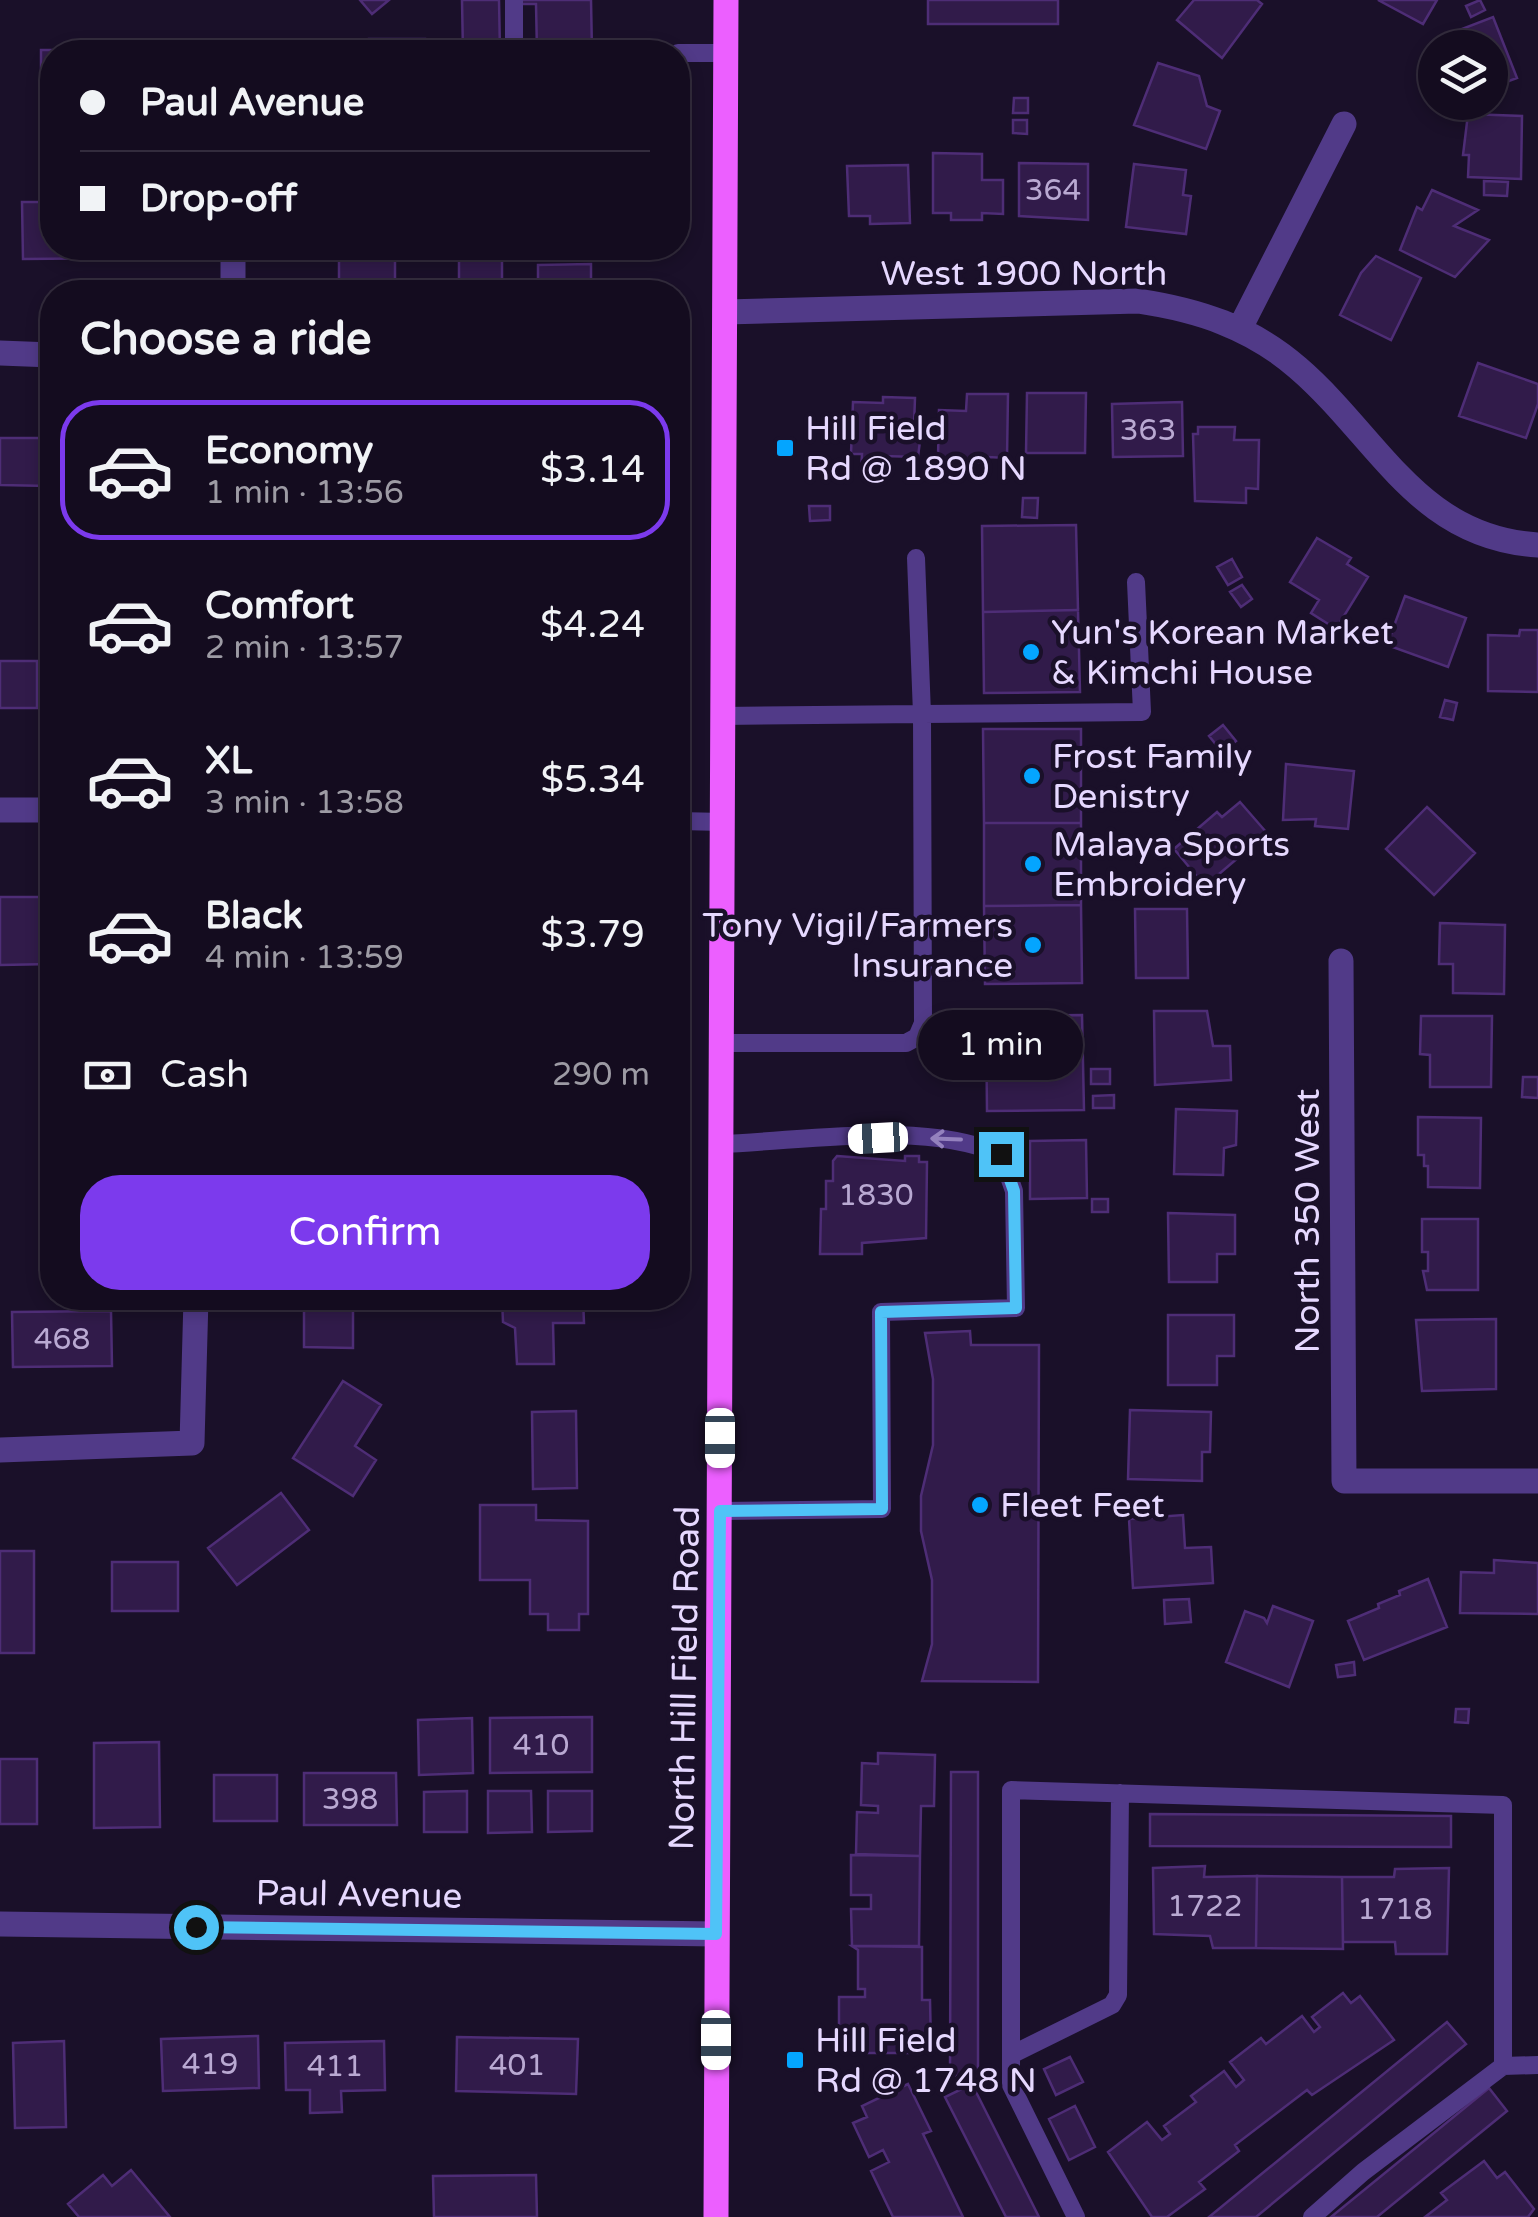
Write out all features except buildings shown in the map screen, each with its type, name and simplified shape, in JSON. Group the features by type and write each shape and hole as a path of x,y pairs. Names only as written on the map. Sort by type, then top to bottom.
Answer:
{"main road":[{"name":"North Hill Field Road","path":"716,2217 726,0"}],"street":[{"path":"1240,328 1344,124"},
{"name":"West 1900 North","path":"725,312 1138,302 1196,310 1240,328 1296,366 1342,412 1385,465 1458,526 1513,544 1538,545"},
{"path":"0,353 40,355"},
{"path":"0,810 40,810"},
{"name":"North 350 West","path":"1341,961 1344,1480 1538,1480"},
{"path":"0,1450 192,1443 196,1310"},
{"name":"Paul Avenue","path":"0,1924 716,1934"}],"lane":[{"path":"514,0 514,40"},
{"path":"690,53 726,53"},
{"path":"722,1043 906,1043 917,1036 923,1023 922,714 916,558"},
{"path":"720,716 1142,712 1136,582"},
{"path":"690,821 724,822"},
{"path":"720,1144 878,1138 967,1140 1001,1154 1014,1191 1016,1308 881,1312 882,1509 720,1511"},
{"path":"1076,2217 1011,2085 1011,1790 1504,1805 1504,2066"},
{"path":"1011,2055 1112,2005 1118,1995 1120,1793"},
{"path":"1312,2217 1363,2172 1504,2066 1538,2065"}],"place":[{"name":"Hill Field Rd @ 1890 N","path":"785,448"},
{"name":"Yun's Korean Market & Kimchi House","path":"1031,652"},
{"name":"Frost Family Denistry","path":"1032,776"},
{"name":"Malaya Sports Embroidery","path":"1033,864"},
{"name":"Tony Vigil/Farmers Insurance","path":"1033,945"},
{"name":"Fleet Feet","path":"980,1505"},
{"name":"Hill Field Rd @ 1748 N","path":"795,2060"}],"route":[{"path":"196,1927 716,1934 720,1511 882,1509 881,1312 1016,1308 1014,1191 1001,1154"}]}
